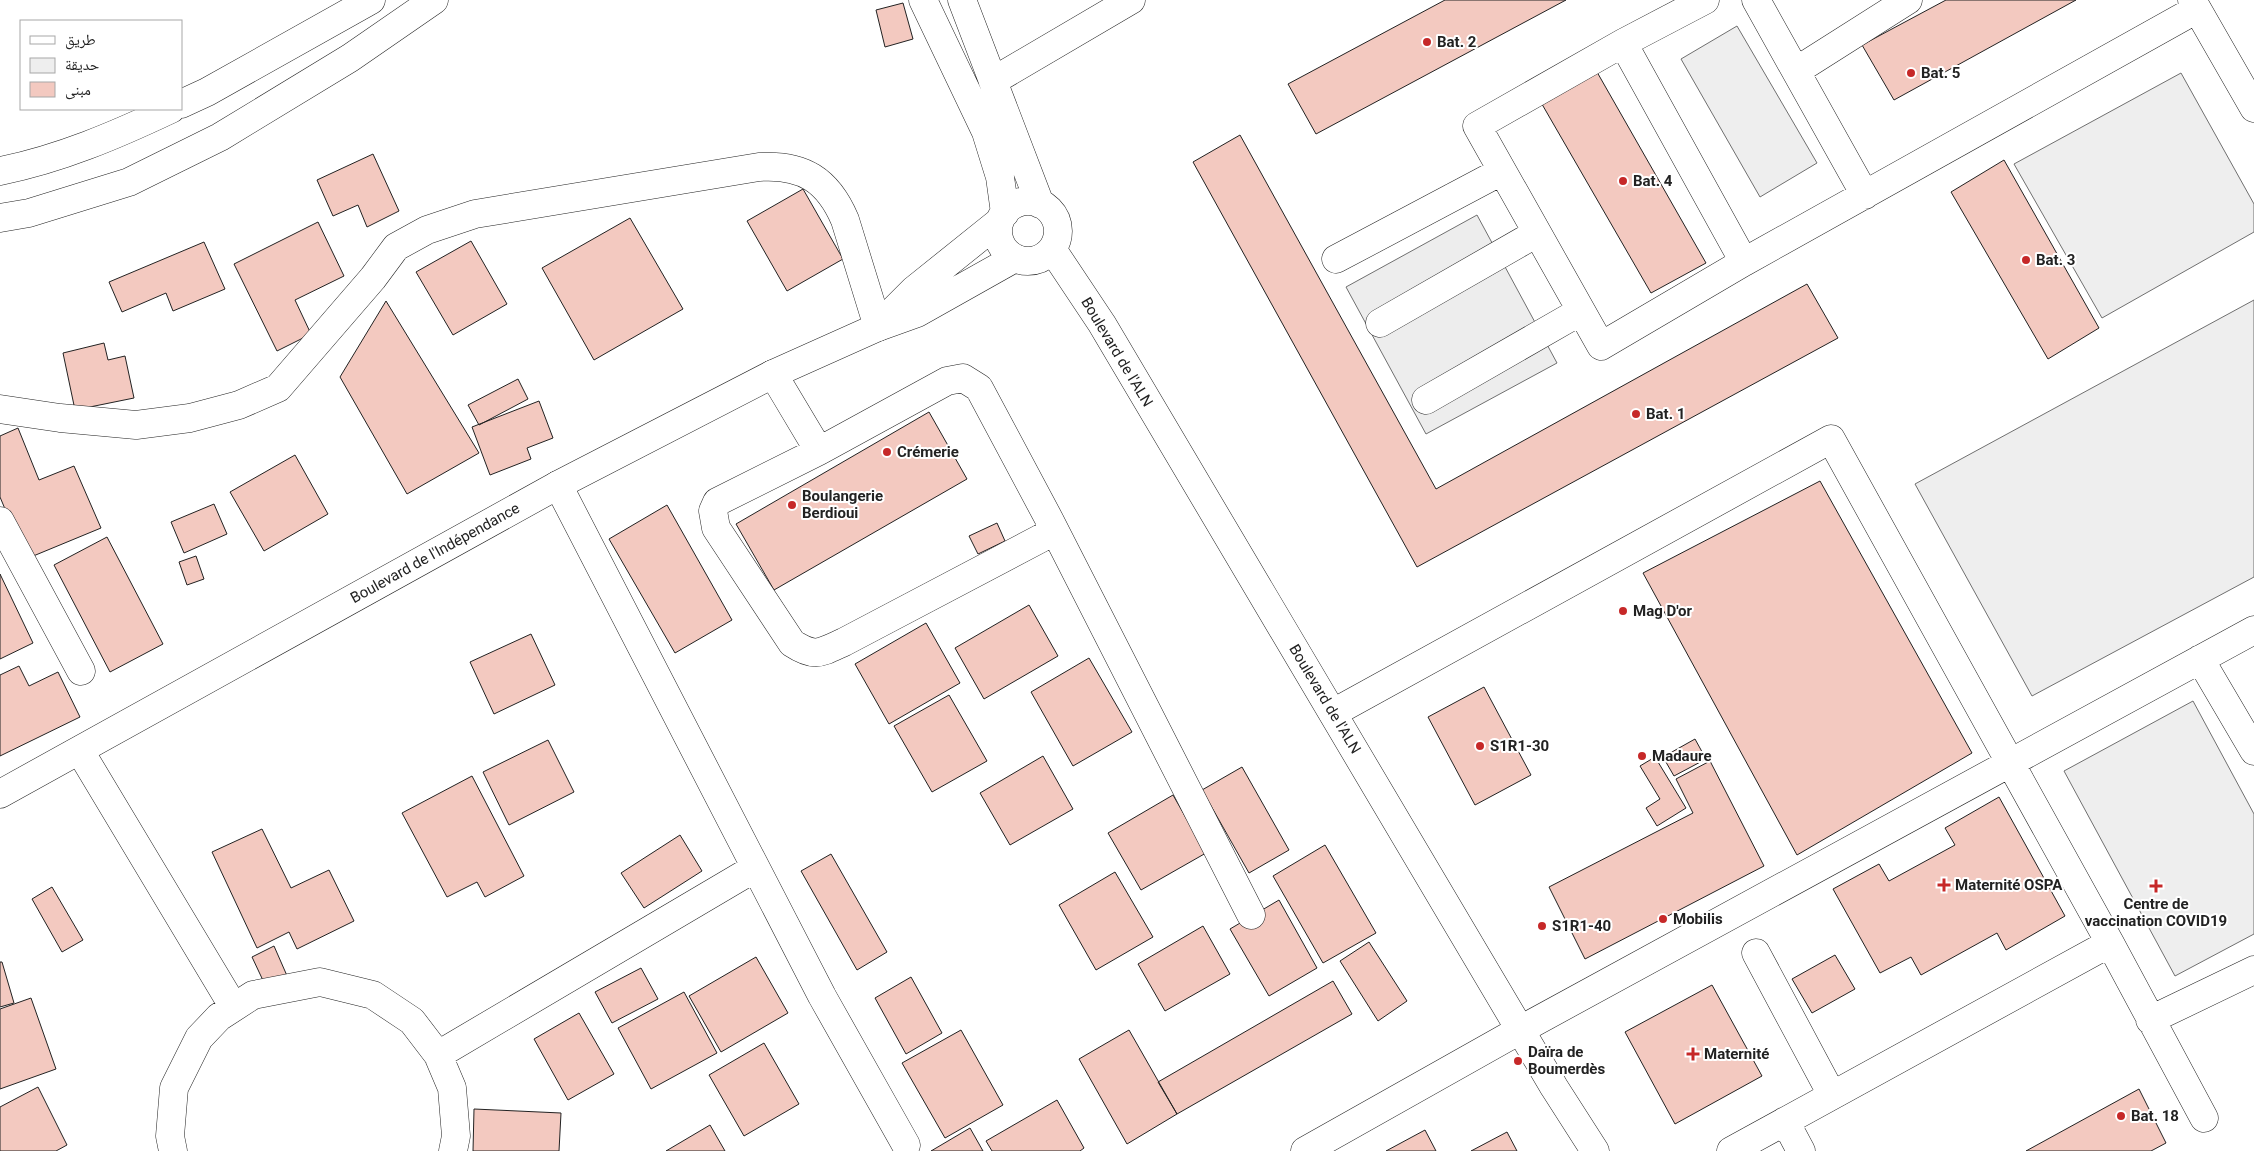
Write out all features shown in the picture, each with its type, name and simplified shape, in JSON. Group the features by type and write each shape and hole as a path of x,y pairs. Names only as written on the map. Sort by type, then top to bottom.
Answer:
{"street":[{"path":"182,104 371,0"},
{"path":"0,218 29,212 129,182 220,137 350,58 434,0"},
{"path":"923,0 989,140 1000,177 1003,217 1000,239 1003,246 1015,258 1022,260 1039,259 1052,250 1056,242 1058,224 1048,209 1031,201 1021,202 1012,206 1003,217"},
{"path":"962,0 1040,204"},
{"path":"993,81 1131,0"},
{"path":"1705,0 1623,43 1477,126 1601,346 2195,4 2254,108"},
{"path":"1756,0 1865,195"},
{"path":"1796,71 1908,0"},
{"path":"1623,43 1744,262"},
{"path":"0,171 33,165 119,133 169,110"},
{"path":"0,409 60,418 136,425 190,418 239,405 278,388 373,278 396,247 427,230 476,214 759,167 777,166 795,169 812,177 826,188 838,203 878,326"},
{"path":"1336,259 1502,170"},
{"name":"Boulevard de l'Indépendance","path":"878,326 906,297 1003,217"},
{"path":"1380,323 1537,233"},
{"name":"Boulevard de l'ALN","path":"1052,250 1102,324 1520,1030 1595,1151"},
{"name":"Boulevard de l'Indépendance","path":"0,794 558,485 773,374 878,326 917,313 1015,258"},
{"path":"1426,400 1581,311"},
{"path":"773,374 819,451"},
{"path":"1050,521 1049,534 844,642 823,652 806,653 792,643 716,528 713,511 717,502 819,451 947,381 963,378 979,388 1050,521 1251,915"},
{"path":"1333,714 1831,439 2110,943 2204,1118"},
{"path":"558,485 822,996 906,1145"},
{"path":"0,521 81,671"},
{"path":"1305,1151 1520,1030 2254,630"},
{"path":"2200,659 2254,751"},
{"path":"80,751 233,1006"},
{"path":"438,1055 756,868"},
{"path":"1731,1151 2110,943"},
{"path":"1756,953 1832,1095"},
{"path":"2150,1020 2254,970"},
{"path":"173,1151 170,1136 174,1088 199,1038 219,1017 233,1006 253,995 320,982 373,995 412,1021 438,1055 452,1088 456,1136 453,1151"},
{"path":"1786,1121 1801,1151"}],"green space":[{"path":"1737,26 1817,163 1760,197 1681,59"},
{"path":"2181,73 2254,204 2254,232 2102,318 2014,164"},
{"path":"2254,300 2254,577 2032,696 1915,484"},
{"path":"2193,701 2254,814 2254,934 2175,976 2064,771"}],"shaded area":[{"path":"1477,215 1557,363 1426,434 1346,287"}],"building":[{"name":"Bat. 2","path":"1445,0 1566,0 1316,134 1288,84"},
{"name":"Bat. 5","path":"1946,0 2076,0 1894,100 1862,45"},
{"path":"903,3 913,39 885,47 876,10"},
{"name":"Bat. 4","path":"1593,65 1706,263 1651,293 1539,99"},
{"name":"Bat. 1","path":"1240,135 1436,489 1807,284 1838,338 1417,567 1193,162"},
{"path":"373,154 399,211 367,227 358,205 333,216 317,180"},
{"name":"Bat. 3","path":"2004,160 2099,328 2048,359 1951,192"},
{"path":"803,189 843,259 787,291 747,221"},
{"path":"630,218 683,309 594,360 542,268"},
{"path":"318,222 344,276 295,300 311,334 277,351 234,264"},
{"path":"471,241 507,304 453,335 416,272"},
{"path":"204,242 225,289 173,311 166,293 122,312 109,282"},
{"path":"386,301 479,453 407,494 340,377"},
{"path":"104,343 108,360 125,356 134,398 75,410 63,353"},
{"path":"518,379 528,399 479,425 468,405"},
{"path":"539,401 553,438 527,448 531,459 490,475 472,427"},
{"path":"929,412 967,479 774,590 736,524"},
{"path":"18,428 39,480 74,466 101,528 26,559 0,497 0,436"},
{"path":"295,455 328,514 264,551 230,492"},
{"path":"1820,481 1972,753 1797,855 1643,573"},
{"path":"214,504 227,534 184,553 171,522"},
{"path":"667,505 732,620 675,653 609,539"},
{"path":"997,523 1005,541 978,554 969,536"},
{"path":"107,537 163,644 110,672 54,565"},
{"path":"196,556 204,579 187,585 179,562"},
{"path":"0,574 33,643 0,659"},
{"path":"1029,605 1058,656 984,699 955,648"},
{"path":"926,623 960,683 889,724 855,664"},
{"path":"531,634 555,685 494,714 470,662"},
{"path":"1089,658 1132,732 1073,766 1031,692"},
{"path":"19,666 29,686 58,672 80,717 0,756 0,675"},
{"name":"S1R1-30","path":"1484,687 1531,775 1475,805 1428,717"},
{"path":"949,695 987,761 932,792 894,726"},
{"path":"1695,739 1706,759 1674,776 1663,757"},
{"path":"548,740 574,792 509,825 483,772"},
{"path":"1043,756 1073,809 1010,845 980,793"},
{"path":"1655,757 1686,808 1657,826 1646,808 1660,799 1640,766"},
{"path":"1710,761 1764,866 1585,959 1549,887 1693,813 1676,779"},
{"path":"1242,767 1289,850 1249,873 1202,790"},
{"path":"472,776 524,876 485,897 477,882 447,897 402,813"},
{"path":"1173,795 1206,853 1141,890 1108,833"},
{"name":"Maternité OSPA","path":"1999,797 2065,916 2006,950 1997,933 1921,975 1911,957 1880,973 1833,889 1879,864 1889,881 1955,845 1945,828"},
{"path":"262,829 291,888 329,870 354,921 297,949 289,932 257,948 212,852"},
{"path":"680,835 702,871 644,908 621,873"},
{"path":"1325,845 1376,933 1323,963 1273,876"},
{"path":"831,854 887,952 857,970 801,871"},
{"path":"1115,872 1153,937 1096,970 1059,905"},
{"path":"52,887 83,940 62,952 32,899"},
{"path":"1279,900 1317,968 1269,996 1230,929"},
{"path":"1203,926 1230,974 1165,1011 1138,964"},
{"path":"1369,942 1407,1001 1378,1021 1340,961"},
{"path":"274,946 288,978 267,989 252,957"},
{"path":"1835,955 1855,989 1812,1013 1792,979"},
{"path":"756,957 788,1013 721,1052 689,996"},
{"path":"0,962 2,962 14,1003 0,1007"},
{"path":"641,968 658,999 612,1023 595,992"},
{"path":"911,977 942,1033 906,1054 875,998"},
{"path":"1333,981 1352,1014 1177,1114 1158,1082"},
{"name":"Maternité","path":"1712,985 1762,1076 1675,1124 1625,1032"},
{"path":"684,992 717,1053 651,1089 618,1028"},
{"path":"31,998 56,1069 0,1089 0,1009"},
{"path":"579,1013 614,1074 568,1100 534,1039"},
{"path":"961,1030 1003,1105 945,1138 902,1063"},
{"path":"1129,1030 1177,1114 1127,1144 1079,1059"},
{"path":"764,1043 799,1104 744,1136 709,1075"},
{"path":"38,1087 67,1145 56,1151 0,1151 0,1107"},
{"name":"Bat. 18","path":"2139,1089 2166,1143 2151,1151 2026,1151"},
{"path":"1057,1100 1084,1148 1080,1151 992,1151 986,1141"},
{"path":"474,1109 561,1113 559,1151 473,1151"},
{"path":"710,1125 725,1151 666,1151"},
{"path":"970,1128 983,1151 931,1151"},
{"path":"1425,1130 1436,1151 1386,1151"},
{"path":"1507,1132 1517,1151 1471,1151"}],"place":[{"name":"Bat. 2","path":"1427,42"},
{"name":"Bat. 5","path":"1911,73"},
{"name":"Bat. 4","path":"1623,181"},
{"name":"Bat. 3","path":"2026,260"},
{"name":"Bat. 1","path":"1636,414"},
{"name":"Crémerie","path":"887,452"},
{"name":"Boulangerie Berdioui","path":"792,505"},
{"name":"Mag D'or","path":"1623,611"},
{"name":"S1R1-30","path":"1480,746"},
{"name":"Madaure","path":"1642,756"},
{"name":"Maternité OSPA","path":"1944,885"},
{"name":"Centre de vaccination COVID19","path":"2156,886"},
{"name":"Mobilis","path":"1663,919"},
{"name":"S1R1-40","path":"1542,926"},
{"name":"Maternité","path":"1693,1054"},
{"name":"Daïra de Boumerdès","path":"1518,1061"},
{"name":"Bat. 18","path":"2121,1116"}]}
